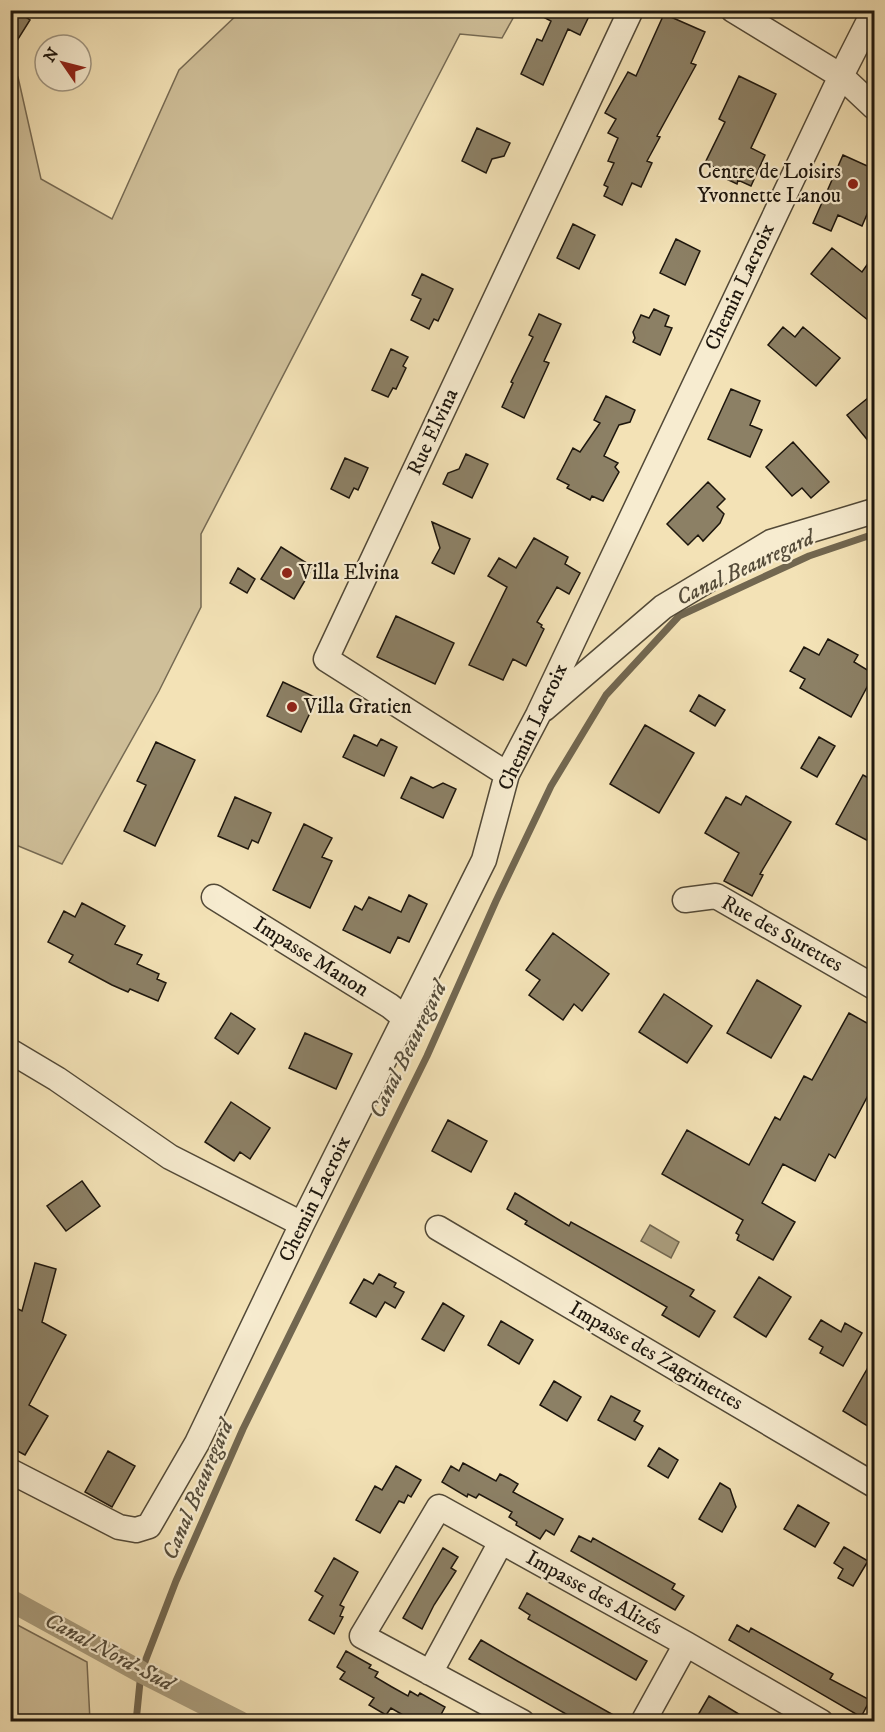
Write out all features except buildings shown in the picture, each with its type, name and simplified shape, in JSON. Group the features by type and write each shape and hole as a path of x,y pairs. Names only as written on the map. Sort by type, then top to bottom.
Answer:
{"street":[{"name":"Rue Elvina","path":"507,774 326,659 631,10"},
{"path":"733,10 841,76 874,107"},
{"name":"Chemin Lacroix","path":"10,1471 119,1527 136,1530 149,1526 197,1443 302,1224 484,860 507,774 538,715 874,11"},
{"path":"538,715 663,607 771,542 874,511"},
{"name":"Rue des Surettes","path":"685,900 716,896 874,987"},
{"name":"Impasse Manon","path":"214,897 406,1018"},
{"path":"10,1051 57,1078 170,1156 302,1224"},
{"name":"Impasse des Zagrinettes","path":"438,1228 874,1485"},
{"name":"Impasse des Alizés","path":"522,1722 362,1636 439,1507 821,1722"},
{"name":"Impasse des Alizés","path":"430,1673 501,1542"},
{"name":"Impasse des Alizés","path":"643,1722 686,1644"}],"shaded area":[{"path":"241,11 517,11 502,38 460,34 201,534 201,607 159,691 62,864 11,843 11,73 18,77 41,179 112,219 179,70"},
{"path":"650,1225 679,1242 671,1258 641,1241"},
{"path":"10,1621 87,1662 90,1721 11,1721"}],"waterway":[{"name":"Canal Beauregard","path":"136,1722 141,1672 176,1581 243,1429 427,1056 496,901 551,786 606,695 679,616 809,556 874,534"},
{"name":"Canal Nord-Sud","path":"10,1600 141,1672 240,1722"}],"place":[{"name":"Centre de Loisirs Yvonnette Lanou","path":"853,184"},
{"name":"Villa Elvina","path":"287,573"},
{"name":"Villa Gratien","path":"292,707"}]}
